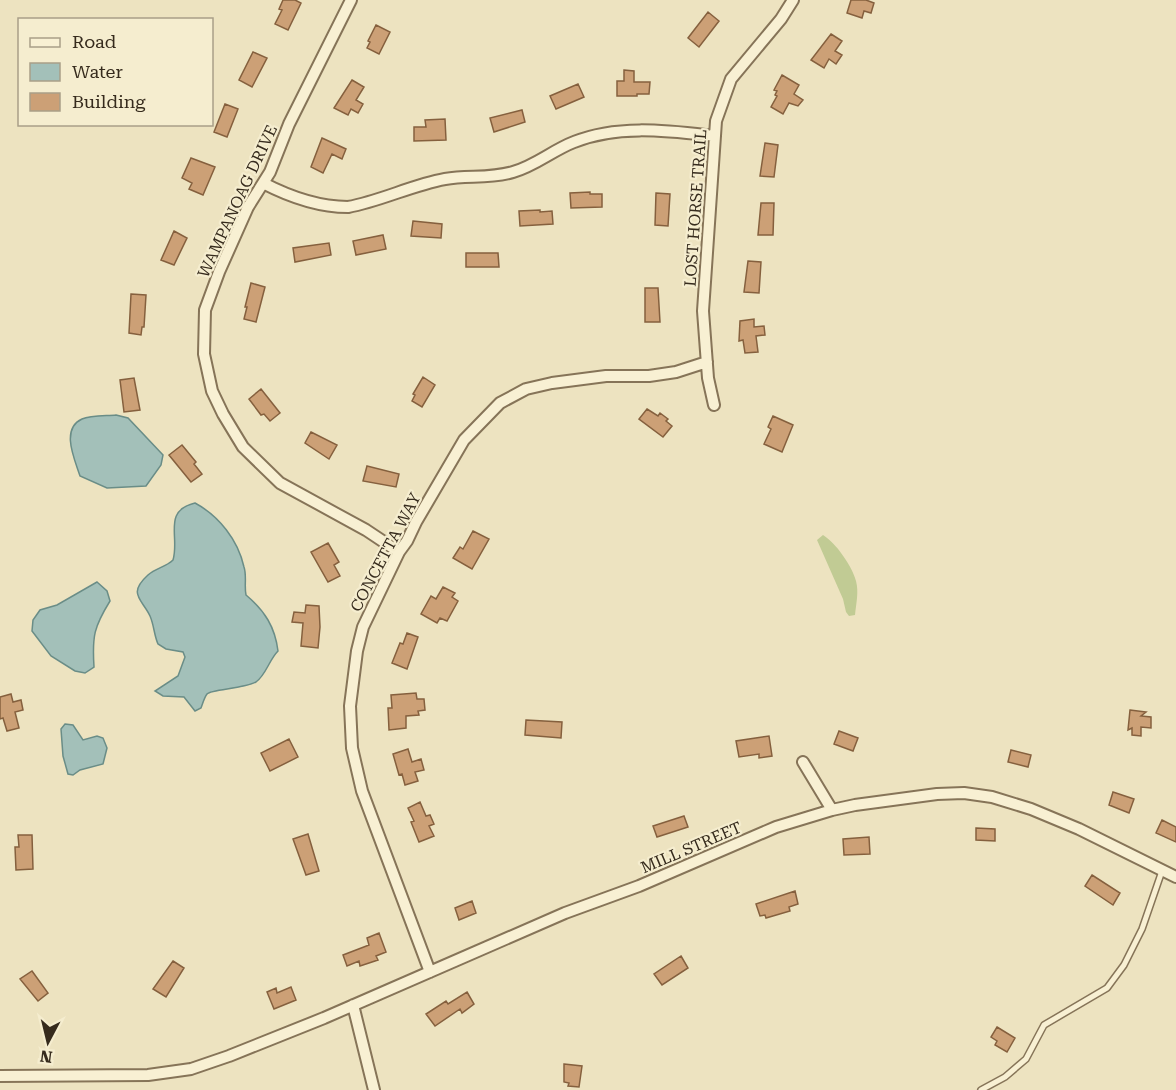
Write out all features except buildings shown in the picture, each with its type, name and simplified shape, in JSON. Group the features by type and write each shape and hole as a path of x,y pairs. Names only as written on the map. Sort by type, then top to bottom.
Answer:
{"street":[{"name":"WAMPANOAG DRIVE","path":"351,0 289,124 270,172 248,207 219,272 206,310 203,331 204,354 212,391 243,447 280,483 366,530 399,552"},
{"name":"LOST HORSE TRAIL","path":"714,405 708,378 703,311 717,121 731,80 781,19 793,0"},
{"path":"263,183 282,193 308,202 333,207 348,207 446,179 485,178 510,173 523,169 573,142 602,134 653,130 715,136"},
{"name":"CONCETTA WAY","path":"430,972 362,791 352,748 350,706 363,627 399,552 464,440 500,403 526,389 552,383 606,376 649,376 676,372 707,362"},
{"path":"803,762 832,810"},
{"name":"MILL STREET","path":"0,1076 165,1074 191,1069 230,1056 565,913 639,885 776,827 855,804 937,794 964,793 992,797 1031,809 1079,829 1176,877"},
{"path":"353,1005 374,1090"}],"lane":[{"path":"981,1090 1005,1077 1026,1059 1044,1025 1107,988 1124,965 1142,929 1162,871"}],"green space":[{"path":"823,535 838,549 854,575 857,589 855,615 849,616 846,612 843,599 817,540"}],"water":[{"path":"116,415 128,418 163,455 161,465 146,486 107,488 80,476 70,437 75,424 82,419 94,416"},
{"path":"195,503 212,515 232,538 245,570 246,595 259,607 268,620 278,651 256,682 210,692 201,708 195,711 184,697 163,696 155,691 178,676 185,657 183,652 166,649 158,644 150,616 137,592 138,587 148,575 173,560 175,518 185,507"},
{"path":"97,582 107,591 110,601 95,632 94,667 85,673 75,671 51,656 32,631 33,620 40,610 57,605"},
{"path":"65,724 73,725 83,740 97,736 103,738 107,748 103,764 80,770 73,775 68,774 63,756 61,729"}]}
